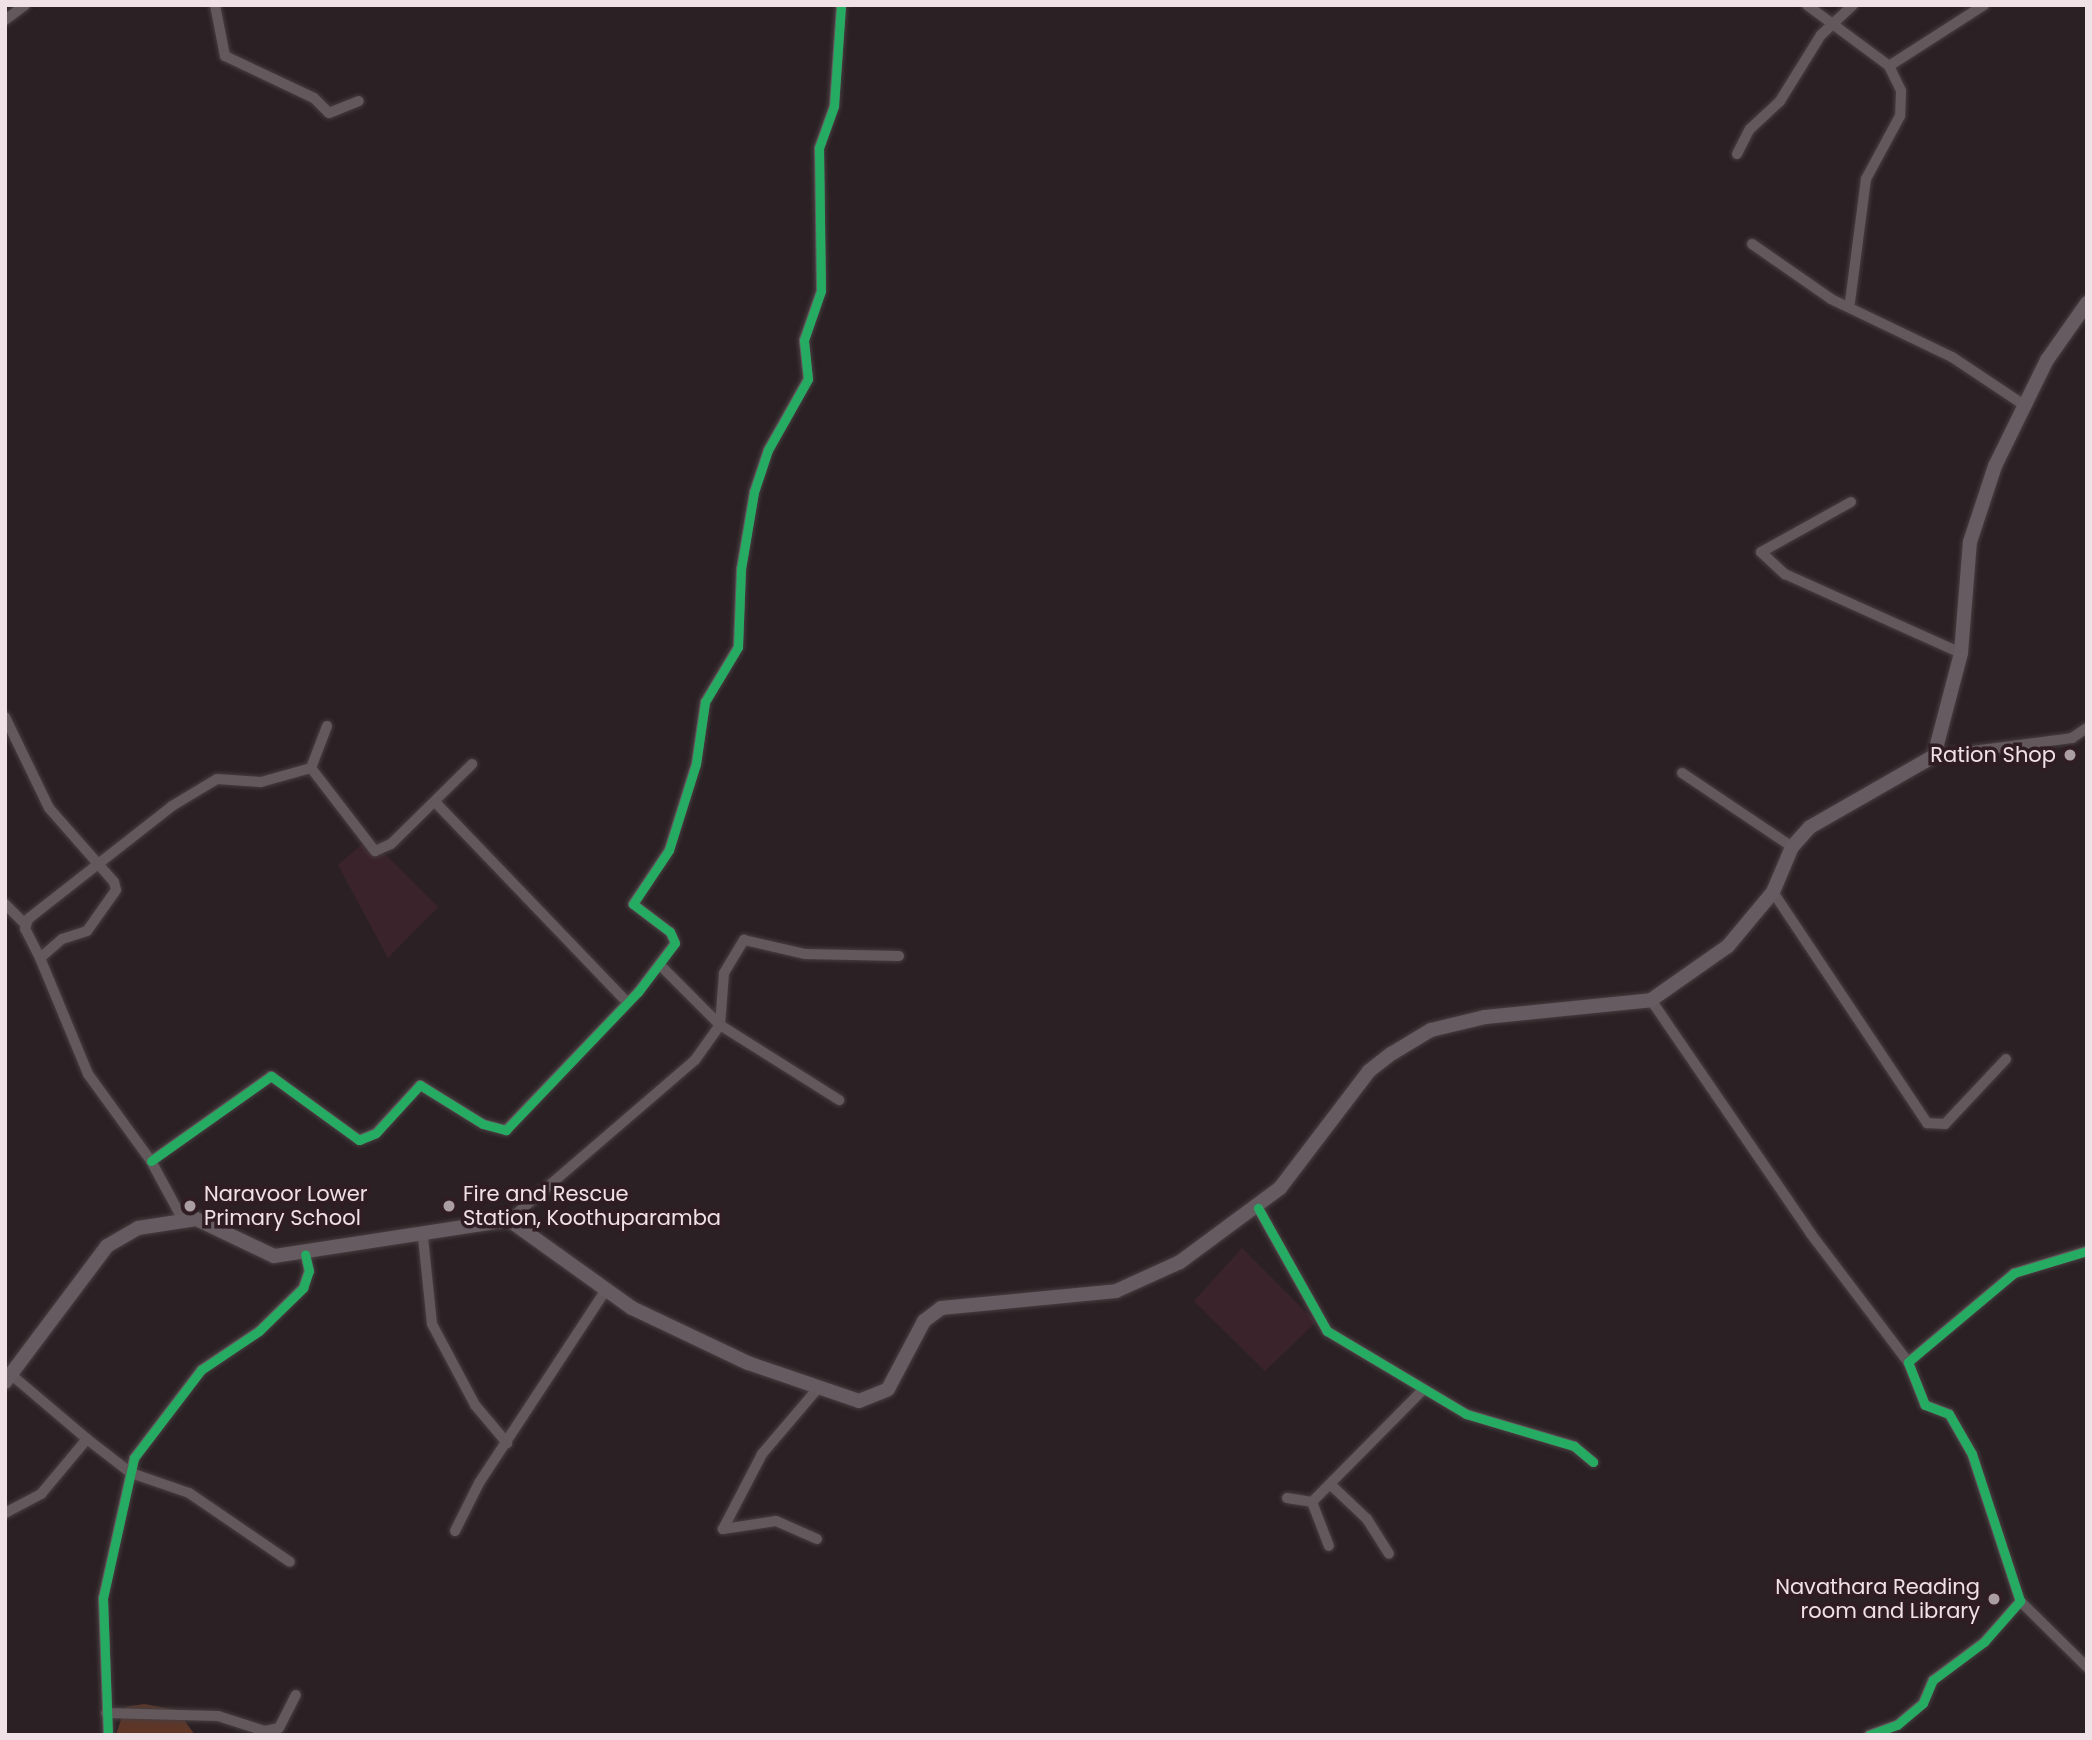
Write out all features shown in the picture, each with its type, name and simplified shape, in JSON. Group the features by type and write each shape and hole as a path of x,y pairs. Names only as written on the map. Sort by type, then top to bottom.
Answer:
{"main road":[{"path":"10,1379 15,1364 107,1246 138,1228 183,1220 210,1223 256,1253 304,1254 423,1237 509,1220 604,1293 748,1363 859,1401 876,1396 900,1372 924,1321 941,1308 1116,1291 1180,1262 1258,1208 1307,1160 1369,1071 1431,1030 1485,1017 1651,1000 1728,946 1773,892 1792,847 1810,827 1934,756 1961,653 1970,542 1994,466 2024,405 2087,303"}],"street":[{"path":"5,20 25,5"},
{"path":"215,5 225,56 314,98 329,113 359,100"},
{"path":"151,1161 271,1076 359,1140 376,1133 420,1085 483,1124 506,1130 661,966 673,937 633,904 669,850 696,764 705,702 738,647 741,569 754,492 768,450 808,379 804,340 821,291 819,148 834,106 841,5"},
{"path":"1807,5 1889,66 1900,91 1900,116 1866,178 1850,302"},
{"path":"1737,154 1831,24 1853,5"},
{"path":"1889,66 1984,5"},
{"path":"1752,244 1832,299 1850,302 1952,357 2024,405"},
{"path":"1851,502 1761,552 1785,574 1961,653"},
{"path":"5,717 49,808 116,890 87,931 62,939 40,958"},
{"path":"311,768 327,726"},
{"path":"1934,756 2072,738 2087,728"},
{"path":"311,768 369,849 391,844 436,803 472,764"},
{"path":"25,924 217,779 261,782 311,768"},
{"path":"1682,773 1792,847"},
{"path":"436,803 626,1001"},
{"path":"1773,892 1927,1123 1945,1124 2006,1059"},
{"path":"5,904 25,924 83,1065 151,1161 183,1220"},
{"path":"509,1220 695,1060 720,1025 724,973 744,940 805,954 899,956"},
{"path":"661,966 720,1025 839,1100"},
{"path":"1651,1000 1811,1234 1908,1362 1925,1405 1949,1414 1972,1454 2020,1601 2087,1667"},
{"path":"1258,1208 1327,1331 1421,1392 1466,1414 1574,1446 1593,1462"},
{"path":"423,1237 432,1324 475,1405 507,1443"},
{"path":"1908,1362 2014,1273 2087,1251"},
{"path":"108,1735 103,1598 131,1473 144,1439 201,1370 259,1331 303,1288 309,1271 304,1254"},
{"path":"455,1531 507,1443 604,1293"},
{"path":"10,1379 131,1473 189,1493 290,1562"},
{"path":"817,1539 776,1521 723,1529 762,1454 819,1387"},
{"path":"1312,1502 1421,1392"},
{"path":"5,1513 41,1494 87,1439"},
{"path":"1331,1485 1367,1518 1389,1554"},
{"path":"1287,1497 1312,1502"},
{"path":"1312,1502 1329,1546"},
{"path":"1869,1735 1897,1725 1923,1703 1933,1680 1984,1642 2020,1601"},
{"path":"106,1713 218,1716 265,1731 279,1728 296,1695"}],"shaded area":[{"path":"369,838 438,907 388,958 338,865"},
{"path":"1242,1248 1316,1322 1265,1371 1194,1301"},
{"path":"144,1704 177,1710 195,1735 116,1735 125,1707"}],"cycle path":[{"path":"151,1161 271,1076 359,1140 376,1133 420,1085 483,1124 506,1130 638,992 675,943 670,932 633,904 669,850 696,764 705,702 738,647 741,569 754,492 768,450 808,379 804,340 821,291 819,148 834,106 841,5"},
{"path":"1258,1208 1327,1331 1466,1414 1574,1446 1593,1462"},
{"path":"1869,1735 1897,1725 1923,1703 1933,1680 1984,1642 2020,1601 1972,1454 1949,1414 1925,1405 1908,1362 2014,1273 2087,1251"},
{"path":"108,1735 103,1598 134,1458 201,1370 259,1331 303,1288 309,1271 305,1254"}],"place":[{"name":"Ration Shop","path":"2070,755"},
{"name":"Naravoor Lower Primary School","path":"190,1206"},
{"name":"Fire and Rescue Station, Koothuparamba","path":"449,1206"},
{"name":"Navathara Reading room and Library","path":"1994,1599"}]}
